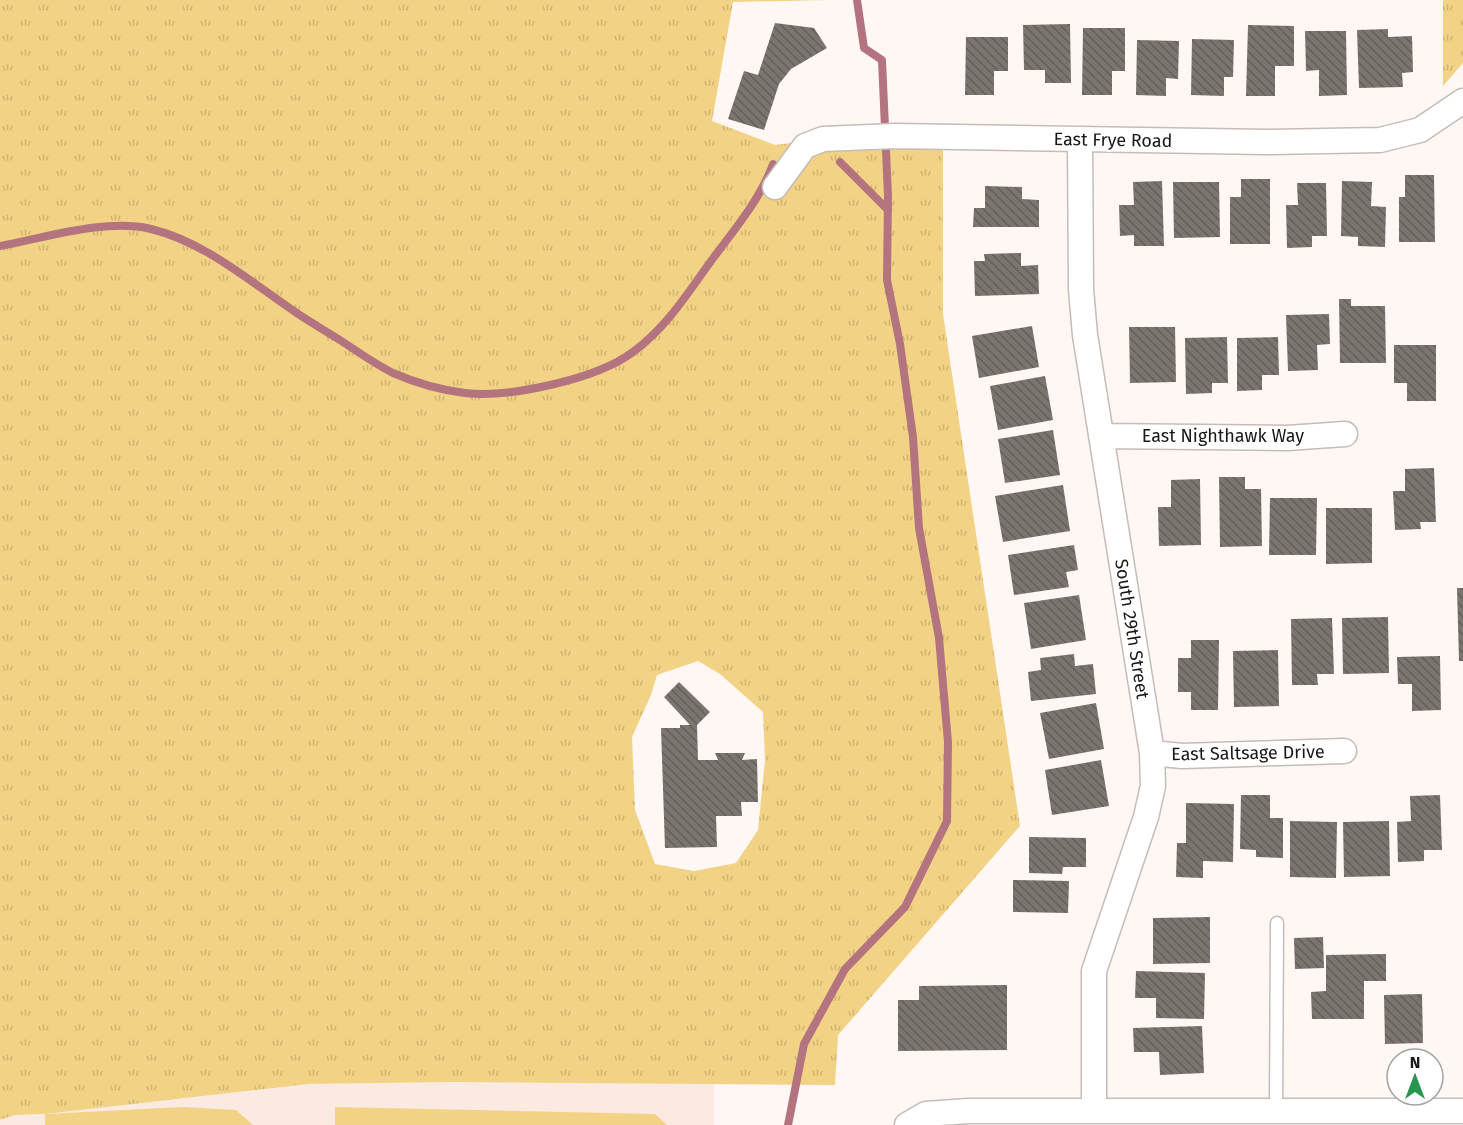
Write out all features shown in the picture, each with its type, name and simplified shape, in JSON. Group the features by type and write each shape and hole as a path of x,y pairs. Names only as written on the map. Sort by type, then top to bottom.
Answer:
{"street":[{"name":"East Frye Road","path":"775,187 805,146 823,139 886,136 1268,142 1380,140 1420,130 1463,101"},
{"name":"South 29th Street","path":"1080,140 1082,289 1085,335 1152,753 1153,786 1146,817 1094,971 1094,1111"},
{"name":"East Nighthawk Way","path":"1101,436 1287,438 1345,434"},
{"name":"East Saltsage Drive","path":"1152,753 1182,756 1344,751"},
{"path":"907,1125 926,1114 968,1111 1463,1111"}],"lane":[{"path":"1276,1112 1277,923"}],"shaded area":[{"path":"714,1083 714,1125 0,1125 0,1120 15,1115 45,1114 309,1084"}],"green space":[{"path":"0,0 828,0 733,2 712,121 775,145 823,139 943,137 943,314 1020,826 838,1035 835,1085 456,1082 309,1084 45,1114 15,1115 0,1120","holes":["698,661 720,674 763,712 765,760 758,830 736,863 694,871 655,864 635,810 632,737 651,695 657,675"]},
{"path":"1443,0 1463,0 1463,63 1443,86"},
{"path":"183,1107 236,1110 253,1125 45,1125 45,1114"},
{"path":"335,1107 655,1114 667,1125 335,1125"}],"building":[{"path":"775,23 814,28 827,48 791,69 779,84 764,130 728,119 744,71 758,75"},
{"path":"1070,24 1071,83 1045,83 1045,70 1024,70 1023,25"},
{"path":"1248,25 1294,26 1294,66 1275,66 1275,96 1246,96"},
{"path":"1083,28 1125,28 1125,71 1112,71 1112,95 1082,95"},
{"path":"1388,29 1388,37 1412,36 1413,72 1402,73 1403,87 1359,88 1357,30"},
{"path":"1305,31 1346,31 1347,95 1319,96 1319,70 1306,71"},
{"path":"966,37 1008,37 1008,71 994,71 994,95 965,95"},
{"path":"1192,39 1234,40 1233,77 1224,77 1224,96 1191,95"},
{"path":"1137,40 1179,41 1178,79 1166,78 1166,96 1136,95"},
{"path":"1405,175 1434,175 1435,242 1399,242 1399,197 1405,197"},
{"path":"1241,179 1270,179 1270,244 1230,244 1230,197 1241,197"},
{"path":"1162,181 1164,246 1134,246 1134,235 1120,236 1119,205 1134,205 1133,182"},
{"path":"1342,181 1372,182 1371,206 1386,207 1385,247 1358,246 1358,237 1341,236"},
{"path":"1173,182 1219,182 1220,237 1174,238"},
{"path":"1297,183 1326,183 1327,236 1312,236 1312,247 1287,248 1286,205 1298,205"},
{"path":"985,186 1022,187 1022,199 1039,200 1039,227 973,227 974,208 985,208"},
{"path":"1021,253 1021,266 1038,265 1039,294 975,296 974,261 985,261 984,254"},
{"path":"1339,299 1351,299 1351,306 1385,306 1386,363 1340,363"},
{"path":"1329,314 1330,344 1317,345 1318,370 1288,371 1286,315"},
{"path":"1032,326 1039,367 979,378 972,336"},
{"path":"1129,327 1175,327 1176,382 1130,383"},
{"path":"1227,337 1228,383 1212,383 1212,393 1186,394 1185,338"},
{"path":"1278,337 1279,375 1262,375 1262,390 1237,391 1237,338"},
{"path":"1394,345 1436,345 1436,401 1407,401 1407,383 1394,383"},
{"path":"1045,376 1053,420 998,430 990,386"},
{"path":"1053,430 1060,475 1005,483 998,439"},
{"path":"1434,468 1436,522 1420,522 1421,529 1395,530 1393,491 1405,491 1405,469"},
{"path":"1219,477 1245,477 1245,489 1261,489 1262,546 1220,547"},
{"path":"1200,479 1201,545 1159,546 1158,507 1171,507 1171,480"},
{"path":"1063,485 1070,531 1003,542 995,496"},
{"path":"1270,498 1317,498 1316,555 1269,555"},
{"path":"1326,508 1372,508 1372,563 1326,564"},
{"path":"1074,545 1078,570 1066,572 1069,587 1014,595 1008,555"},
{"path":"1457,588 1463,588 1463,661 1459,661"},
{"path":"1079,595 1086,640 1031,649 1024,603"},
{"path":"1388,617 1389,673 1343,674 1342,618"},
{"path":"1332,618 1334,674 1317,674 1318,685 1292,685 1291,619"},
{"path":"1191,640 1219,640 1218,710 1191,710 1191,692 1178,692 1178,658 1191,658"},
{"path":"1278,650 1279,706 1234,707 1233,651"},
{"path":"1074,654 1075,666 1093,664 1096,694 1031,701 1028,672 1041,670 1040,658"},
{"path":"1440,656 1441,710 1412,711 1412,684 1398,684 1397,657"},
{"path":"679,682 710,712 697,725 698,760 718,760 715,753 745,753 742,760 757,759 758,802 741,802 742,816 716,816 717,847 665,848 661,728 680,728 680,725 690,725 664,697"},
{"path":"1096,703 1104,749 1049,759 1040,713"},
{"path":"1101,760 1109,806 1052,815 1045,770"},
{"path":"1241,795 1270,795 1270,818 1283,818 1283,858 1256,857 1256,850 1240,849"},
{"path":"1440,795 1442,850 1424,850 1424,861 1398,862 1397,822 1411,821 1410,796"},
{"path":"1186,803 1234,804 1233,862 1203,861 1203,878 1176,877 1177,843 1186,843"},
{"path":"1290,821 1337,822 1336,878 1290,877"},
{"path":"1389,821 1390,876 1344,877 1343,822"},
{"path":"1029,837 1086,838 1086,867 1063,867 1062,874 1029,873"},
{"path":"1013,880 1069,881 1068,913 1013,912"},
{"path":"1210,917 1210,963 1153,964 1153,918"},
{"path":"1323,937 1324,968 1295,969 1294,938"},
{"path":"1386,954 1386,981 1364,981 1364,1019 1312,1019 1311,992 1326,991 1326,955"},
{"path":"1136,971 1205,973 1204,1019 1156,1018 1156,998 1135,998"},
{"path":"1007,985 1007,1050 898,1051 898,1000 919,1000 919,986"},
{"path":"1422,994 1423,1043 1385,1044 1384,995"},
{"path":"1202,1026 1204,1073 1160,1075 1159,1052 1134,1052 1133,1028"}],"waterway":[{"path":"788,1125 804,1044 845,969 905,907 947,821 948,742 939,638 919,528 913,437 900,344 887,280 888,196 882,60 864,48 857,0"},
{"path":"840,162 888,210"},
{"path":"0,246 95,227 133,226 151,229 207,252 305,318 393,373 428,386 456,392 484,394 505,392 576,378 617,362 645,343 676,310 737,226 761,190 773,164"}]}
